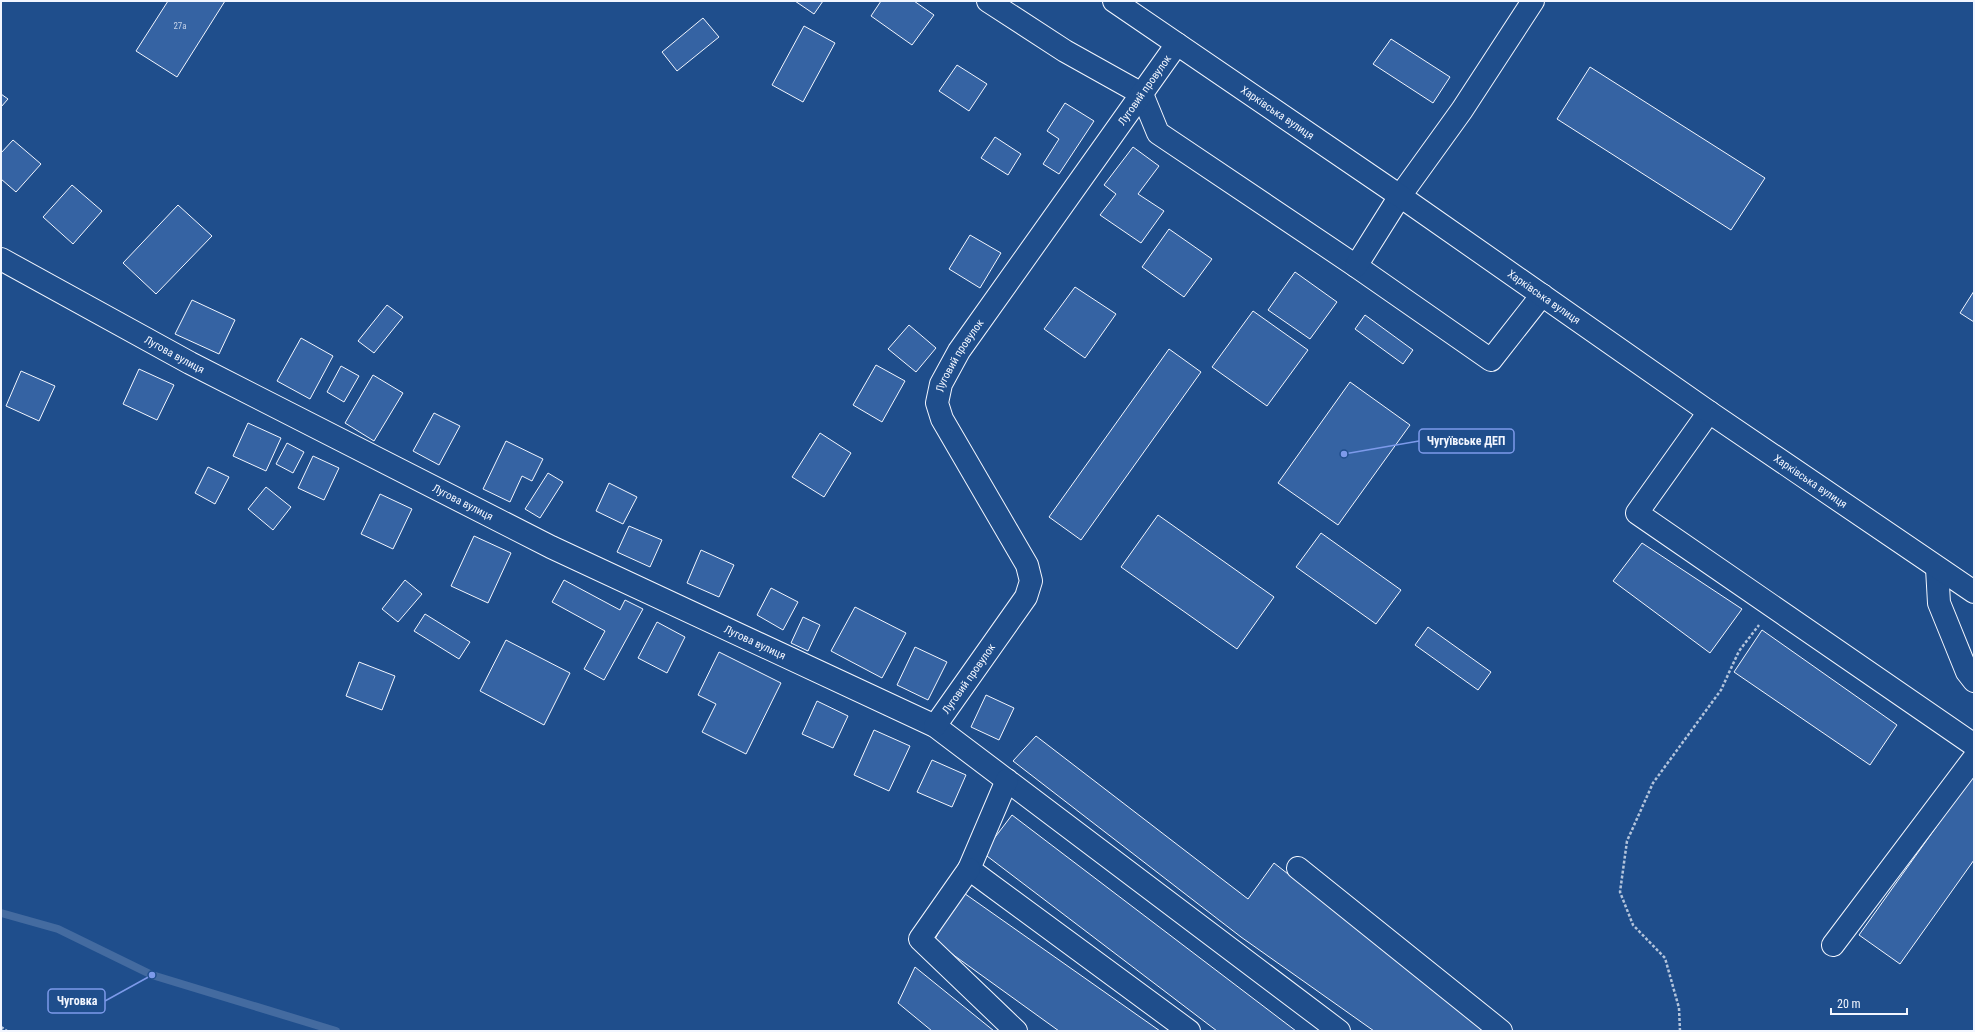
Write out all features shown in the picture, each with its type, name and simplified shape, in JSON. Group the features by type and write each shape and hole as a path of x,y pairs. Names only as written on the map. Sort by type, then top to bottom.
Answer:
{"main road":[{"path":"988,1 1065,51 1142,94 1158,133 1356,266 1491,360 1542,295"},
{"name":"Харківська вулиця","path":"1114,1 1400,196 1709,412 1974,592"},
{"path":"1356,266 1400,196 1462,110 1533,1"},
{"name":"Луговий провулок","path":"935,726 1026,597 1031,581 1027,565 942,419 937,402 941,384 959,351 1177,44"},
{"name":"Лугова вулиця","path":"1,259 190,363 551,547 935,726 1339,1031"},
{"path":"1709,412 1637,513 1974,746"},
{"path":"1937,568 1939,603 1967,672 1974,680"},
{"path":"1833,945 1974,758"},
{"path":"1007,780 969,869 920,939 1016,1031"},
{"path":"1298,868 1501,1031"},
{"path":"969,869 1189,1031"}],"path":[{"path":"1680,1031 1678,1008 1665,958 1633,925 1620,892 1627,841 1653,783 1722,690 1738,651 1774,608"},
{"path":"1,1027 7,1031"}],"building":[{"path":"168,1 225,1 177,77 136,51"},
{"path":"795,1 823,1 814,14"},
{"path":"881,1 914,1 934,15 912,45 871,16"},
{"path":"703,18 719,37 677,71 662,52"},
{"path":"804,26 835,43 803,102 772,85"},
{"path":"1391,39 1450,77 1433,103 1373,64"},
{"path":"957,65 987,84 969,111 939,91"},
{"path":"1590,67 1765,178 1731,230 1557,119"},
{"path":"1,94 8,99 1,107"},
{"path":"1065,103 1094,121 1059,174 1043,164 1059,139 1047,131"},
{"path":"995,137 1021,154 1008,175 981,158"},
{"path":"13,140 41,164 16,192 1,179 1,153"},
{"path":"1133,147 1159,166 1138,194 1164,211 1141,243 1100,215 1116,194 1104,185"},
{"path":"72,185 102,211 73,244 43,217"},
{"path":"178,205 212,236 156,294 123,263"},
{"path":"1169,229 1212,259 1184,297 1142,267"},
{"path":"970,235 1001,253 980,288 949,269"},
{"path":"1295,272 1337,302 1310,339 1268,310"},
{"path":"1075,287 1116,314 1085,358 1044,329"},
{"path":"1974,291 1974,322 1960,313"},
{"path":"192,300 235,320 219,354 175,334"},
{"path":"387,305 403,317 374,353 358,341"},
{"path":"1253,311 1308,350 1267,406 1212,367"},
{"path":"1365,315 1413,350 1403,364 1355,329"},
{"path":"909,325 936,348 916,372 888,349"},
{"path":"301,338 333,356 310,399 277,381"},
{"path":"1169,349 1201,372 1081,540 1049,517"},
{"path":"876,365 905,381 882,422 853,405"},
{"path":"341,366 359,376 344,402 327,392"},
{"path":"139,369 174,385 157,420 123,404"},
{"path":"21,371 55,386 39,421 6,406"},
{"path":"373,375 403,393 374,441 345,423"},
{"path":"1350,382 1410,425 1338,525 1278,483"},
{"path":"434,413 460,426 439,465 413,451"},
{"path":"248,423 281,438 266,471 233,456"},
{"path":"820,433 851,453 824,497 792,477"},
{"path":"506,441 543,459 532,481 522,476 510,502 483,489"},
{"path":"287,443 304,452 293,473 276,464"},
{"path":"313,456 339,468 324,500 298,488"},
{"path":"208,467 229,477 215,504 195,493"},
{"path":"548,473 563,482 540,518 525,509"},
{"path":"609,483 637,497 623,524 596,511"},
{"path":"266,487 291,507 273,530 248,509"},
{"path":"380,494 412,509 393,549 361,534"},
{"path":"1158,515 1274,597 1237,649 1121,567"},
{"path":"629,526 662,540 650,567 617,552"},
{"path":"1321,533 1401,590 1376,624 1296,567"},
{"path":"474,536 511,553 488,603 451,586"},
{"path":"1642,543 1742,609 1710,653 1613,581"},
{"path":"701,550 734,565 719,597 687,583"},
{"path":"405,580 422,594 398,622 382,609"},
{"path":"564,580 620,610 625,600 643,609 604,680 584,669 605,631 552,602"},
{"path":"771,588 798,602 783,630 757,615"},
{"path":"855,607 906,633 882,678 831,651"},
{"path":"425,614 470,642 459,659 414,631"},
{"path":"803,617 820,625 808,651 791,643"},
{"path":"657,622 685,637 667,673 638,658"},
{"path":"1428,627 1491,672 1478,690 1415,645"},
{"path":"1762,630 1897,725 1870,765 1734,672"},
{"path":"506,640 570,673 544,725 480,691"},
{"path":"915,647 947,662 928,700 897,685"},
{"path":"719,652 781,683 746,754 702,732 716,704 698,695"},
{"path":"359,662 395,676 382,710 346,696"},
{"path":"986,695 1014,708 999,740 971,727"},
{"path":"817,701 848,716 833,748 802,734"},
{"path":"874,730 910,746 889,791 854,775"},
{"path":"1036,736 1248,899 1274,863 1489,1031 1374,1031 1241,937 1013,761"},
{"path":"932,760 966,775 952,807 917,792"},
{"path":"1974,774 1974,860 1900,964 1859,935"},
{"path":"1012,815 1296,1031 1217,1031 983,853"},
{"path":"961,891 1160,1031 1059,1031 934,941"},
{"path":"915,967 994,1031 932,1031 898,1003"}],"waterway":[{"path":"1,913 58,929 152,975 336,1031"}],"place":[{"name":"Чугуївське ДЕП","path":"1344,454"},
{"name":"Чуговка","path":"152,975"}]}
